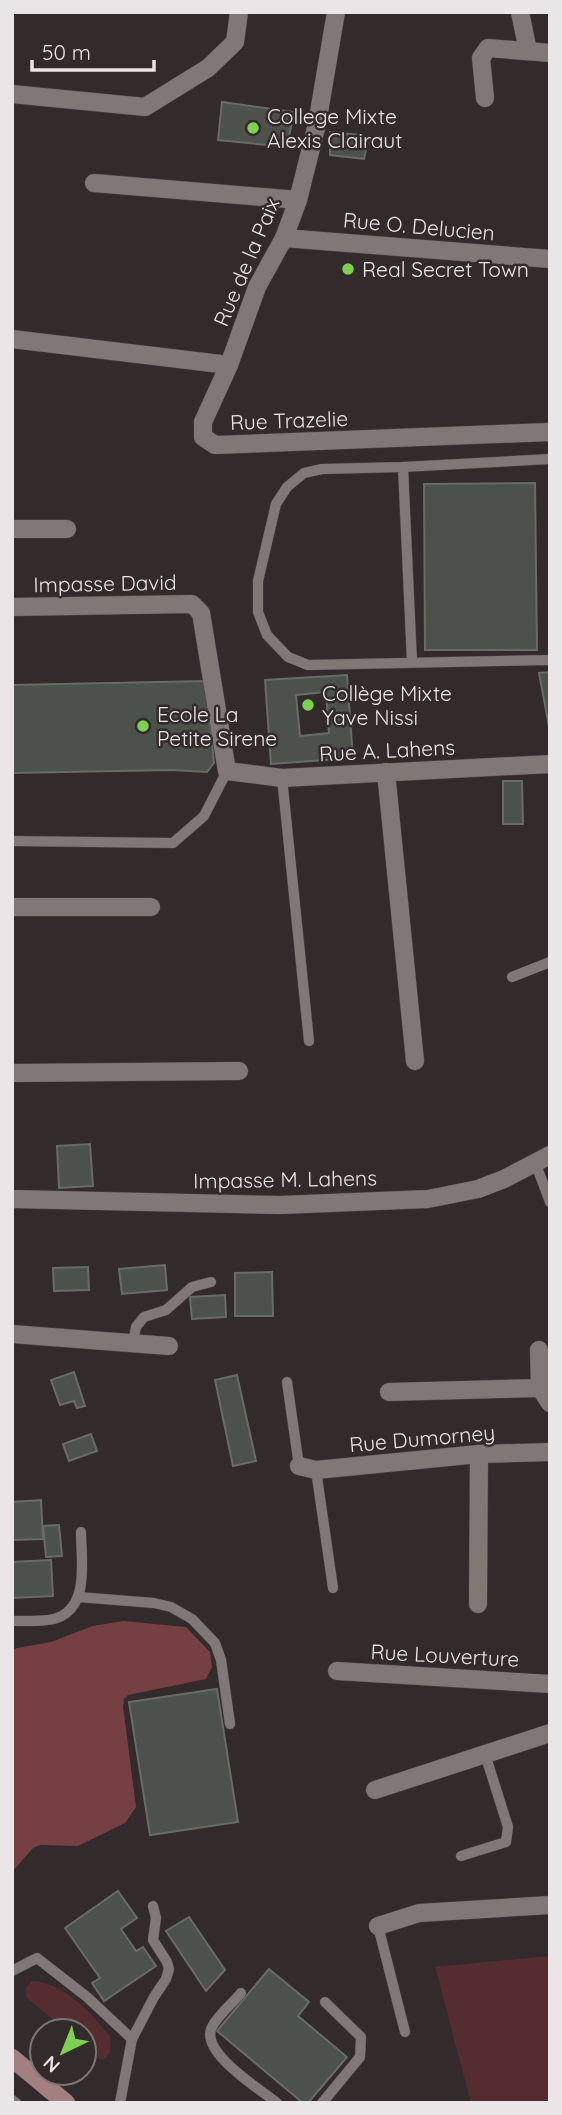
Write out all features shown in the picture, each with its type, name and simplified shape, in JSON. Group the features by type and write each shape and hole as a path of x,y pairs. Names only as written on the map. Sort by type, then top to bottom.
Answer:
{"main road":[{"path":"12,2058 65,2103"}],"street":[{"path":"12,94 145,107 208,68 235,42 239,12"},
{"name":"Rue de la Paix","path":"229,365 257,286 284,238 298,200 317,124 336,12"},
{"path":"520,12 528,51"},
{"path":"485,97 481,58 488,48 550,52"},
{"path":"94,183 298,200"},
{"name":"Rue O. Delucien","path":"284,238 550,259"},
{"path":"12,339 229,365"},
{"name":"Rue Trazelie","path":"229,365 202,422 203,436 215,445 550,432"},
{"path":"12,529 66,529"},
{"name":"Impasse David","path":"12,607 192,604 197,607 201,613 227,771"},
{"name":"Rue A. Lahens","path":"227,771 282,778 550,764"},
{"path":"386,772 415,1061"},
{"path":"12,907 151,907"},
{"path":"12,1073 240,1071"},
{"name":"Impasse M. Lahens","path":"12,1199 279,1205 428,1199 478,1189 504,1179 542,1158"},
{"path":"12,1334 169,1346"},
{"path":"388,1392 545,1396 539,1350"},
{"name":"Rue Dumorney","path":"307,1468 479,1454 550,1452"},
{"path":"478,1604 479,1454"},
{"name":"Rue Louverture","path":"337,1671 550,1684"},
{"path":"375,1790 550,1733"},
{"path":"378,1926 419,1913 550,1905"}],"lane":[{"path":"550,459 304,472 287,486 276,504 258,581 258,612 267,635 288,657 308,664 550,660"},
{"path":"403,467 412,662"},
{"path":"12,841 173,843 204,816 227,771"},
{"path":"282,778 309,1041"},
{"path":"512,977 550,962"},
{"path":"542,1158 550,1202"},
{"path":"133,1342 134,1332 144,1317 166,1310 192,1287 211,1282"},
{"path":"287,1382 333,1588"},
{"path":"12,1621 57,1618 70,1608 78,1597 81,1585 81,1532"},
{"path":"78,1597 154,1603 171,1607 192,1619 215,1643 221,1660 230,1724"},
{"path":"461,1856 506,1842 508,1827 485,1754"},
{"path":"120,2103 132,2039 169,1969 153,1940 156,1918 153,1906"},
{"path":"378,1926 405,2032"},
{"path":"12,1971 37,1958 87,1997 132,2039"},
{"path":"241,1993 212,2028 211,2043 220,2058 277,2103"},
{"path":"323,2103 360,2057 361,2037 325,2002"}],"shaded area":[{"path":"123,1621 186,1627 210,1652 212,1667 206,1679 128,1695 124,1699 136,1807 125,1823 78,1846 40,1845 33,1848 12,1872 12,1649 51,1642 93,1626"},
{"path":"550,1956 550,2103 471,2103 435,1967"},
{"path":"32,1981 55,1987 66,1993 93,2017 50,2017 28,1999 26,1988"},
{"path":"98,2023 110,2037 110,2050 103,2060 98,2058"}],"building":[{"path":"222,102 294,112 287,147 218,140"},
{"path":"330,132 361,135 368,141 364,159 330,155"},
{"path":"535,483 537,650 425,650 424,484"},
{"path":"550,672 550,732 539,673"},
{"path":"347,675 353,758 271,764 265,680","holes":["326,692 329,733 300,736 296,695"]},
{"path":"206,681 214,763 207,772 171,770 12,773 12,685"},
{"path":"503,781 522,781 523,824 503,824"},
{"path":"90,1144 93,1186 59,1188 57,1146"},
{"path":"165,1265 167,1290 122,1294 119,1269"},
{"path":"88,1267 89,1290 54,1291 53,1268"},
{"path":"272,1272 273,1316 235,1316 235,1273"},
{"path":"225,1295 226,1317 192,1319 190,1297"},
{"path":"74,1372 85,1406 77,1408 74,1401 60,1405 51,1380"},
{"path":"237,1375 256,1461 233,1466 215,1380"},
{"path":"91,1434 97,1451 69,1461 63,1444"},
{"path":"41,1500 43,1539 12,1540 12,1502"},
{"path":"59,1525 62,1556 46,1557 43,1526"},
{"path":"51,1560 53,1596 12,1598 12,1562"},
{"path":"217,1689 238,1822 150,1835 129,1702"},
{"path":"118,1891 137,1918 121,1929 136,1951 143,1947 156,1966 104,2001 92,1983 100,1978 65,1928"},
{"path":"189,1917 225,1970 206,1991 166,1931"},
{"path":"269,1969 309,2002 298,2016 347,2057 308,2103 303,2103 217,2031"}],"place":[{"name":"College Mixte Alexis Clairaut","path":"253,128"},
{"name":"Real Secret Town","path":"348,269"},
{"name":"Collège Mixte Yave Nissi","path":"308,705"},
{"name":"Ecole La Petite Sirene","path":"143,726"}]}
